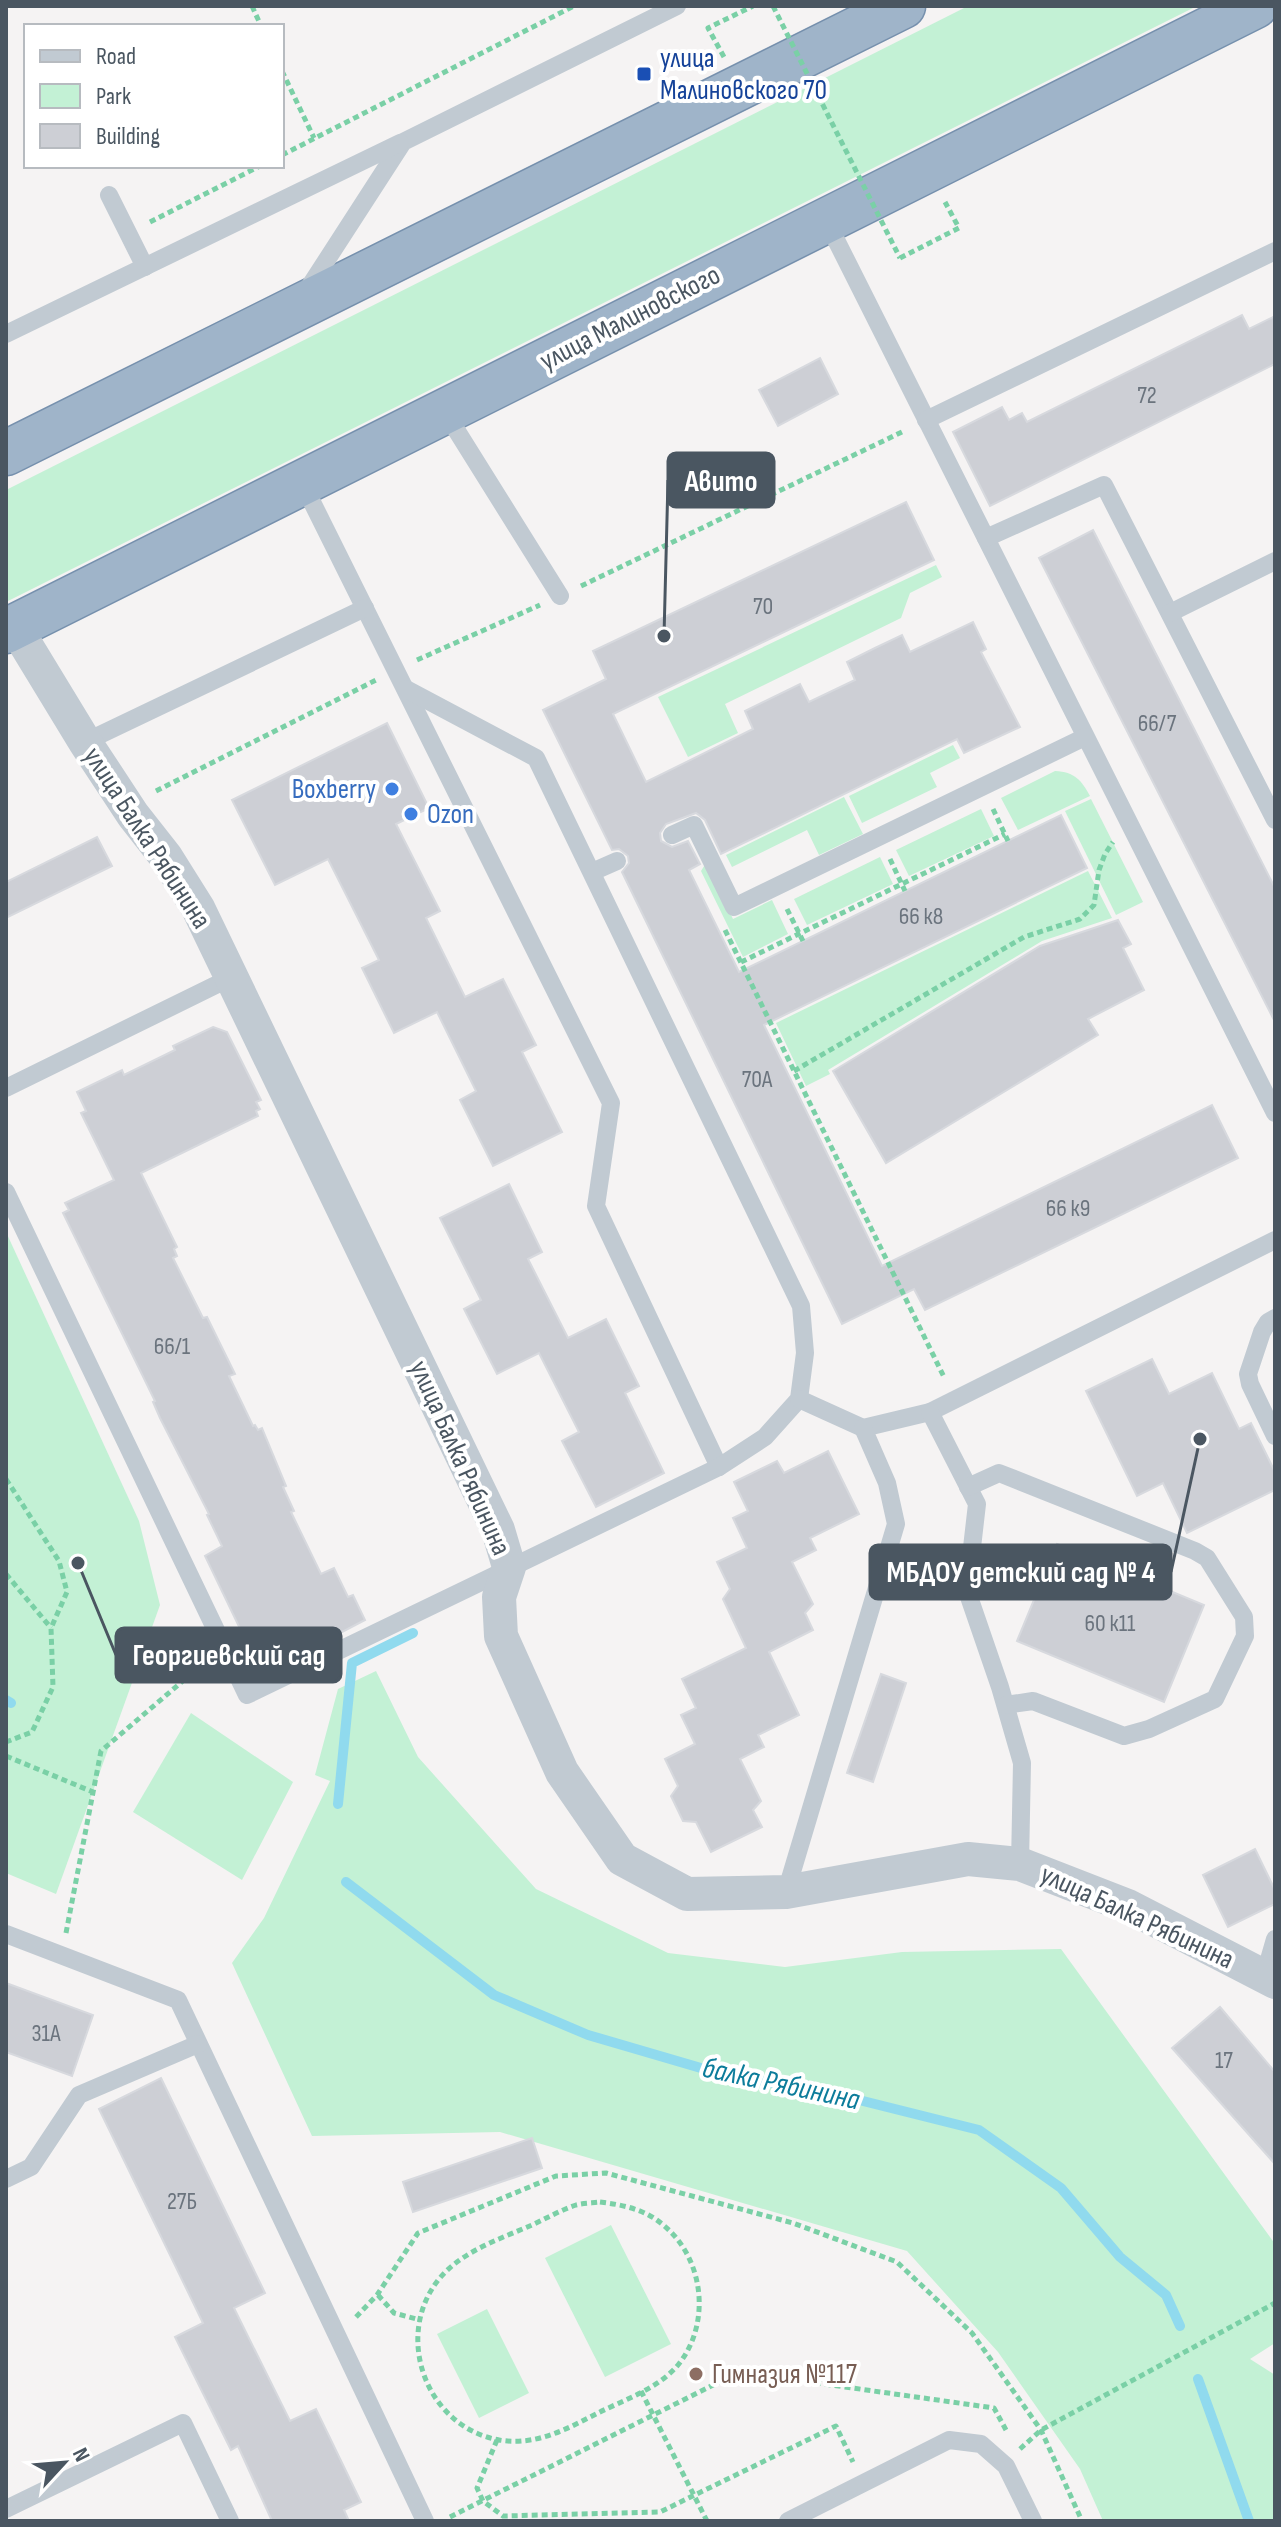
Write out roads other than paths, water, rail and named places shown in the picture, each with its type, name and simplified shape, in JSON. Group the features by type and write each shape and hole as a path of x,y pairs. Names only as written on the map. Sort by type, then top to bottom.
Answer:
{"highway":[{"path":"6,453 903,6"},
{"name":"улица Малиновского","path":"11,629 1255,6"}],"street":[{"name":"улица Балка Рябинина","path":"11,629 198,908 498,1530 509,1567 499,1597 501,1636 562,1772 622,1859 687,1894 786,1892 968,1859 1020,1864 1128,1906 1269,1980"}],"lane":[{"path":"6,334 677,6"},
{"path":"297,307 403,142"},
{"path":"109,195 145,267"},
{"path":"826,220 1275,1113"},
{"path":"926,420 1275,251"},
{"path":"444,410 560,596"},
{"path":"302,481 611,1103 596,1206 719,1467"},
{"path":"986,538 1104,485 1275,820"},
{"path":"1170,613 1275,561"},
{"path":"85,742 365,608"},
{"path":"6,1192 247,1695 719,1467 765,1437 799,1399 805,1353 801,1306 536,758 406,689"},
{"path":"672,835 694,825 734,907 1085,737"},
{"path":"592,872 617,861"},
{"path":"6,1088 232,977"},
{"path":"799,1399 863,1428 930,1412 1275,1240"},
{"path":"1275,1318 1268,1322 1262,1332 1248,1374 1275,1436"},
{"path":"930,1412 977,1504 967,1591 1006,1705 1022,1763 1020,1864"},
{"path":"786,1892 896,1524 887,1483 863,1428"},
{"path":"968,1487 999,1473 1195,1551 1207,1558 1244,1617 1245,1636 1215,1699 1149,1729 1124,1736 1033,1701 1006,1705"},
{"path":"6,1934 178,2000 427,2520"},
{"path":"1269,1980 1275,1939"},
{"path":"6,2179 31,2167 79,2095 198,2044"},
{"path":"6,2509 183,2423 230,2521"},
{"path":"788,2521 949,2440 981,2444 1006,2466 1033,2521"}],"waterway":[{"path":"338,1804 352,1663 413,1633"},
{"name":"балка Рябинина","path":"6,1700 11,1703"},
{"name":"балка Рябинина","path":"346,1882 494,1995 588,2035 718,2073 847,2097 979,2130 1061,2188 1120,2257 1166,2295 1180,2326"},
{"name":"балка Рябинина","path":"1198,2379 1249,2521"}],"place":[{"name":"улица Малиновского 70","path":"644,74"},
{"name":"Авито","path":"664,636"},
{"name":"Boxberry","path":"392,789"},
{"name":"Ozon","path":"411,814"},
{"name":"МБДОУ детский сад № 4","path":"1200,1439"},
{"name":"Георгиевский сад","path":"78,1563"},
{"name":"Гимназия №117","path":"696,2374"}]}
